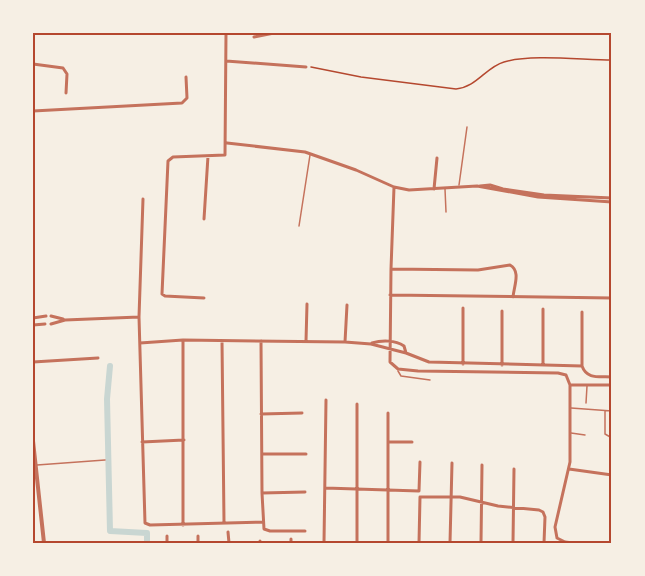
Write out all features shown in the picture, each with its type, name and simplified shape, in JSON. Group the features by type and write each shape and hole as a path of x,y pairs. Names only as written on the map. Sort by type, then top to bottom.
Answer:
{"street":[{"path":"204,298 165,296 162,293 168,161 173,157 224,156 227,143 226,33"},
{"path":"254,37 274,33"},
{"path":"226,61 306,67"},
{"path":"33,64 63,68 67,74 66,93"},
{"path":"33,111 182,103 187,98 186,77"},
{"path":"227,143 310,154 356,170 394,187 409,190 477,186 538,197 612,200"},
{"path":"204,219 208,156"},
{"path":"434,189 437,158"},
{"path":"394,187 390,362 398,369 566,375 570,385 569,469 555,527 557,538 560,541 573,543"},
{"path":"143,199 139,317 144,521 150,525 263,522"},
{"path":"391,268 477,270 510,265 517,272 513,297"},
{"path":"390,295 612,298"},
{"path":"306,341 307,304"},
{"path":"345,342 347,305"},
{"path":"463,308 463,364"},
{"path":"543,309 543,365"},
{"path":"502,311 502,365"},
{"path":"582,312 584,372 589,376 612,376"},
{"path":"33,318 46,316"},
{"path":"51,316 65,320"},
{"path":"51,324 65,320 139,317"},
{"path":"33,325 45,324"},
{"path":"140,343 183,340 345,342 389,348 429,362 582,366"},
{"path":"183,340 183,525"},
{"path":"222,341 224,523"},
{"path":"261,341 264,529 267,531 305,531"},
{"path":"371,344 389,341 402,344 406,353"},
{"path":"33,362 98,358"},
{"path":"570,385 612,385"},
{"path":"324,543 326,400"},
{"path":"357,404 357,543"},
{"path":"261,414 302,413"},
{"path":"388,413 388,543"},
{"path":"142,442 184,440"},
{"path":"33,441 44,543"},
{"path":"389,442 412,442"},
{"path":"262,454 306,454"},
{"path":"419,543 420,462"},
{"path":"450,543 452,463"},
{"path":"480,543 482,465"},
{"path":"513,543 514,469"},
{"path":"569,469 612,475"},
{"path":"325,488 419,491"},
{"path":"262,493 305,492"},
{"path":"420,497 468,498 482,503 543,512 545,516 544,543"},
{"path":"228,532 229,543"},
{"path":"167,536 167,543"},
{"path":"198,536 198,543"}],"lane":[{"path":"459,188 467,126"},
{"path":"299,226 310,154"},
{"path":"445,188 446,212"},
{"path":"398,369 401,376 430,380"},
{"path":"586,403 588,385"},
{"path":"570,408 612,411"},
{"path":"604,410 605,434 612,438"},
{"path":"570,433 585,435"},
{"path":"36,465 105,460"}],"path":[{"path":"306,67 372,79 456,88 469,86 496,65 516,59 612,60"}],"waterway":[{"path":"110,366 107,399 110,531 147,533 147,543"}]}
